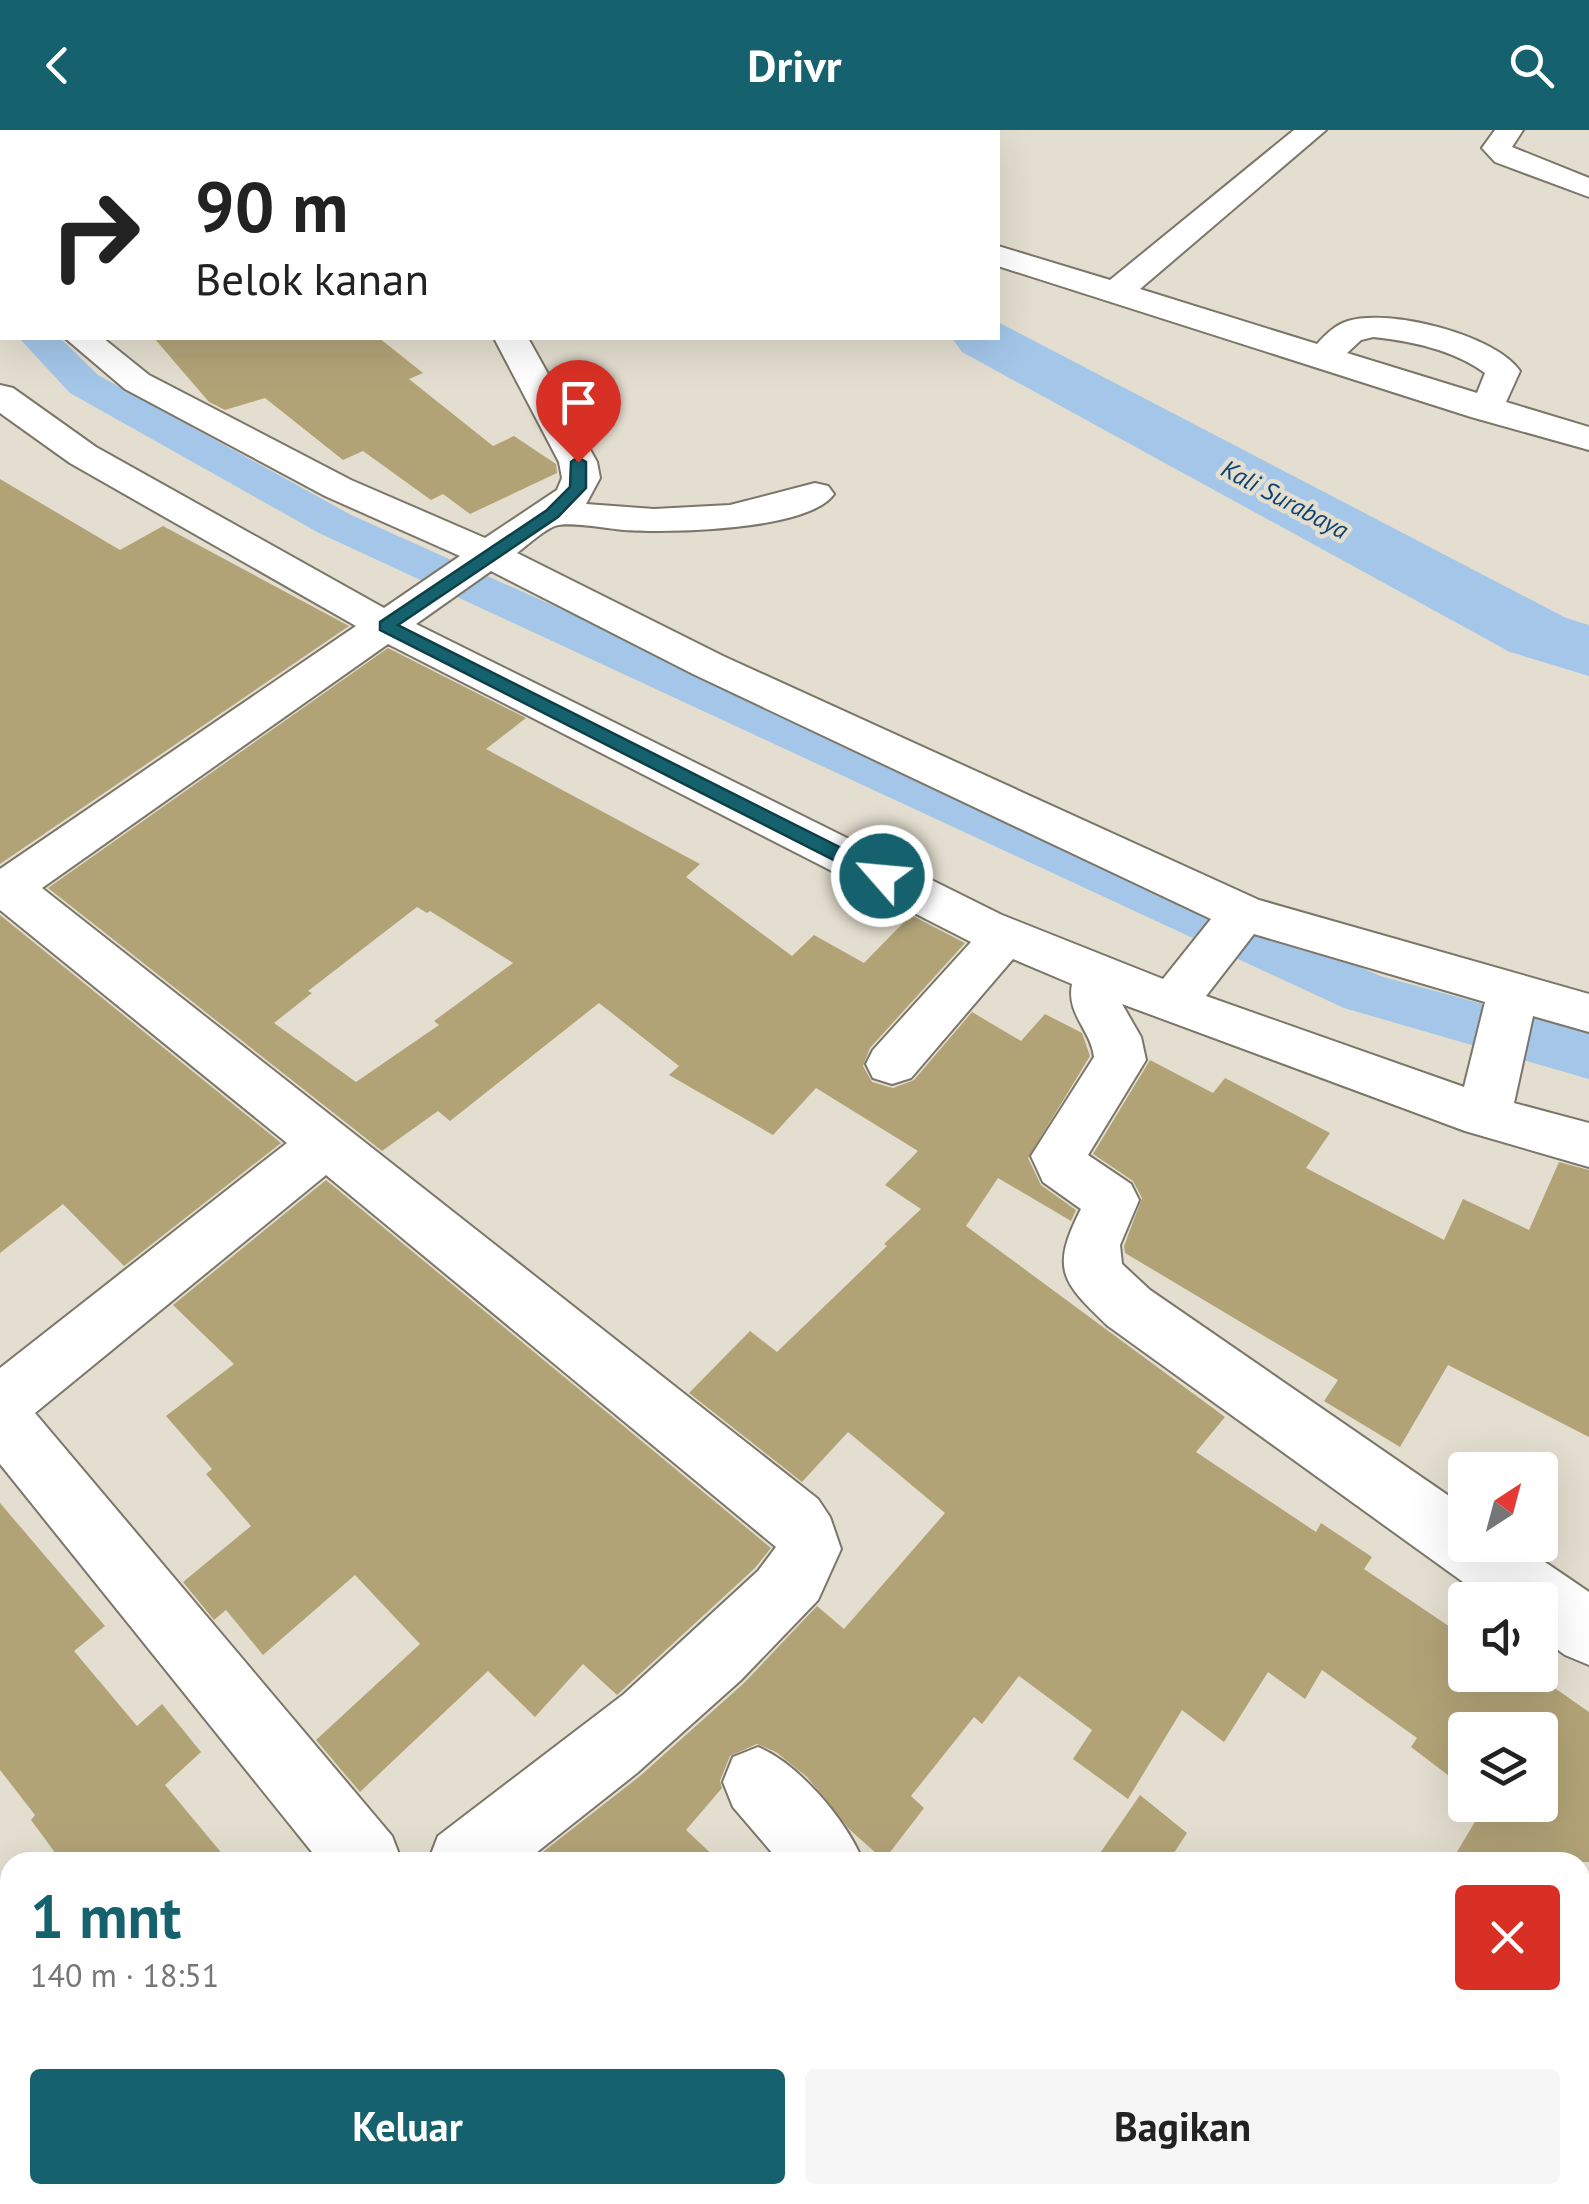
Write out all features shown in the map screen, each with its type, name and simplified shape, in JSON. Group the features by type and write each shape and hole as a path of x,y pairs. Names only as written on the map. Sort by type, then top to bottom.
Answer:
{"street":[{"path":"1115,293 1312,130"},
{"path":"1509,130 1497,148 1505,156 1589,188"},
{"path":"1000,257 1589,439"},
{"path":"1323,358 1344,336 1372,326 1464,349 1494,360 1502,371 1500,384 1484,409"},
{"path":"84,340 137,382 338,488 1238,919 1510,1004 1589,1013"},
{"path":"478,1852 592,1768 720,1653 794,1578 808,1558 809,1543 795,1520 4,890 552,514 578,488 578,462 512,340"},
{"path":"0,396 83,455 1004,937 1100,975 1178,996 1487,1103 1589,1146"},
{"path":"552,514 637,520 709,519 757,513 815,494"},
{"path":"1178,996 1238,919"},
{"path":"892,1064 1004,937"},
{"path":"1100,975 1093,993 1094,1004 1118,1044 1120,1060 1058,1156 1062,1166 1110,1200 1092,1245 1094,1275 1129,1308 1448,1533"},
{"path":"1487,1103 1510,1004"},
{"path":"0,1405 326,1144"},
{"path":"0,1418 358,1852"},
{"path":"1489,1562 1589,1632"},
{"path":"758,1782 818,1852"}],"building":[{"path":"156,340 382,340 423,373 409,379 493,446 514,436 556,464 557,473 470,514 443,494 431,500 363,451 343,460 265,398 225,410 209,402"},
{"path":"0,479 120,550 163,526 349,626 0,864"},
{"path":"388,648 526,718 486,749 700,864 686,877 792,956 814,935 864,963 911,915 965,943 870,1048 863,1066 872,1082 893,1088 914,1080 972,1012 1021,1041 1045,1014 1082,1033 1090,1056 1028,1158 1041,1185 1076,1210 1071,1221 998,1178 966,1226 1225,1417 1196,1452 1316,1532 1321,1523 1372,1557 1364,1569 1448,1626 1448,1692 1558,1690 1589,1712 1589,1852 1457,1852 1475,1822 1558,1822 1558,1712 1448,1712 1448,1775 1411,1747 1417,1738 1322,1670 1305,1699 1268,1672 1224,1742 1182,1710 1128,1799 1073,1759 1092,1730 1019,1676 982,1724 974,1717 911,1796 924,1808 890,1852 875,1852 850,1830 807,1777 776,1752 757,1744 730,1756 720,1781 722,1788 686,1830 709,1852 543,1852 640,1776 744,1683 817,1606 844,1629 945,1513 848,1432 802,1482 689,1393 750,1331 777,1352 887,1246 884,1244 921,1209 885,1185 918,1151 816,1088 773,1135 669,1075 679,1066 599,1003 450,1121 438,1111 382,1151 48,888","holes":["417,907 430,911 513,963 434,1021 439,1025 356,1082 274,1023 312,993 308,991"]},
{"path":"0,915 281,1143 124,1266 63,1204 0,1253"},
{"path":"1150,1060 1213,1093 1225,1078 1330,1133 1306,1168 1444,1240 1463,1199 1529,1230 1559,1162 1589,1170 1589,1437 1448,1365 1400,1447 1324,1401 1338,1380 1125,1253 1124,1246 1142,1198 1133,1181 1093,1154"},
{"path":"326,1180 771,1548 755,1568 617,1695 583,1664 535,1717 488,1671 360,1792 316,1740 420,1644 355,1575 263,1655 226,1610 214,1620 183,1582 251,1526 206,1474 212,1469 166,1416 234,1364 173,1305"},
{"path":"0,1503 105,1626 74,1651 137,1726 162,1704 201,1752 165,1785 221,1852 55,1852 31,1820 35,1815 0,1770"},
{"path":"1140,1795 1187,1833 1175,1852 1101,1852"}],"waterway":[{"path":"40,340 84,384 335,524 1364,993 1589,1056"},
{"name":"Kali Surabaya","path":"989,340 1538,635 1589,651"}],"route":[{"path":"578,462 578,488 552,514 386,626 882,876"}]}
